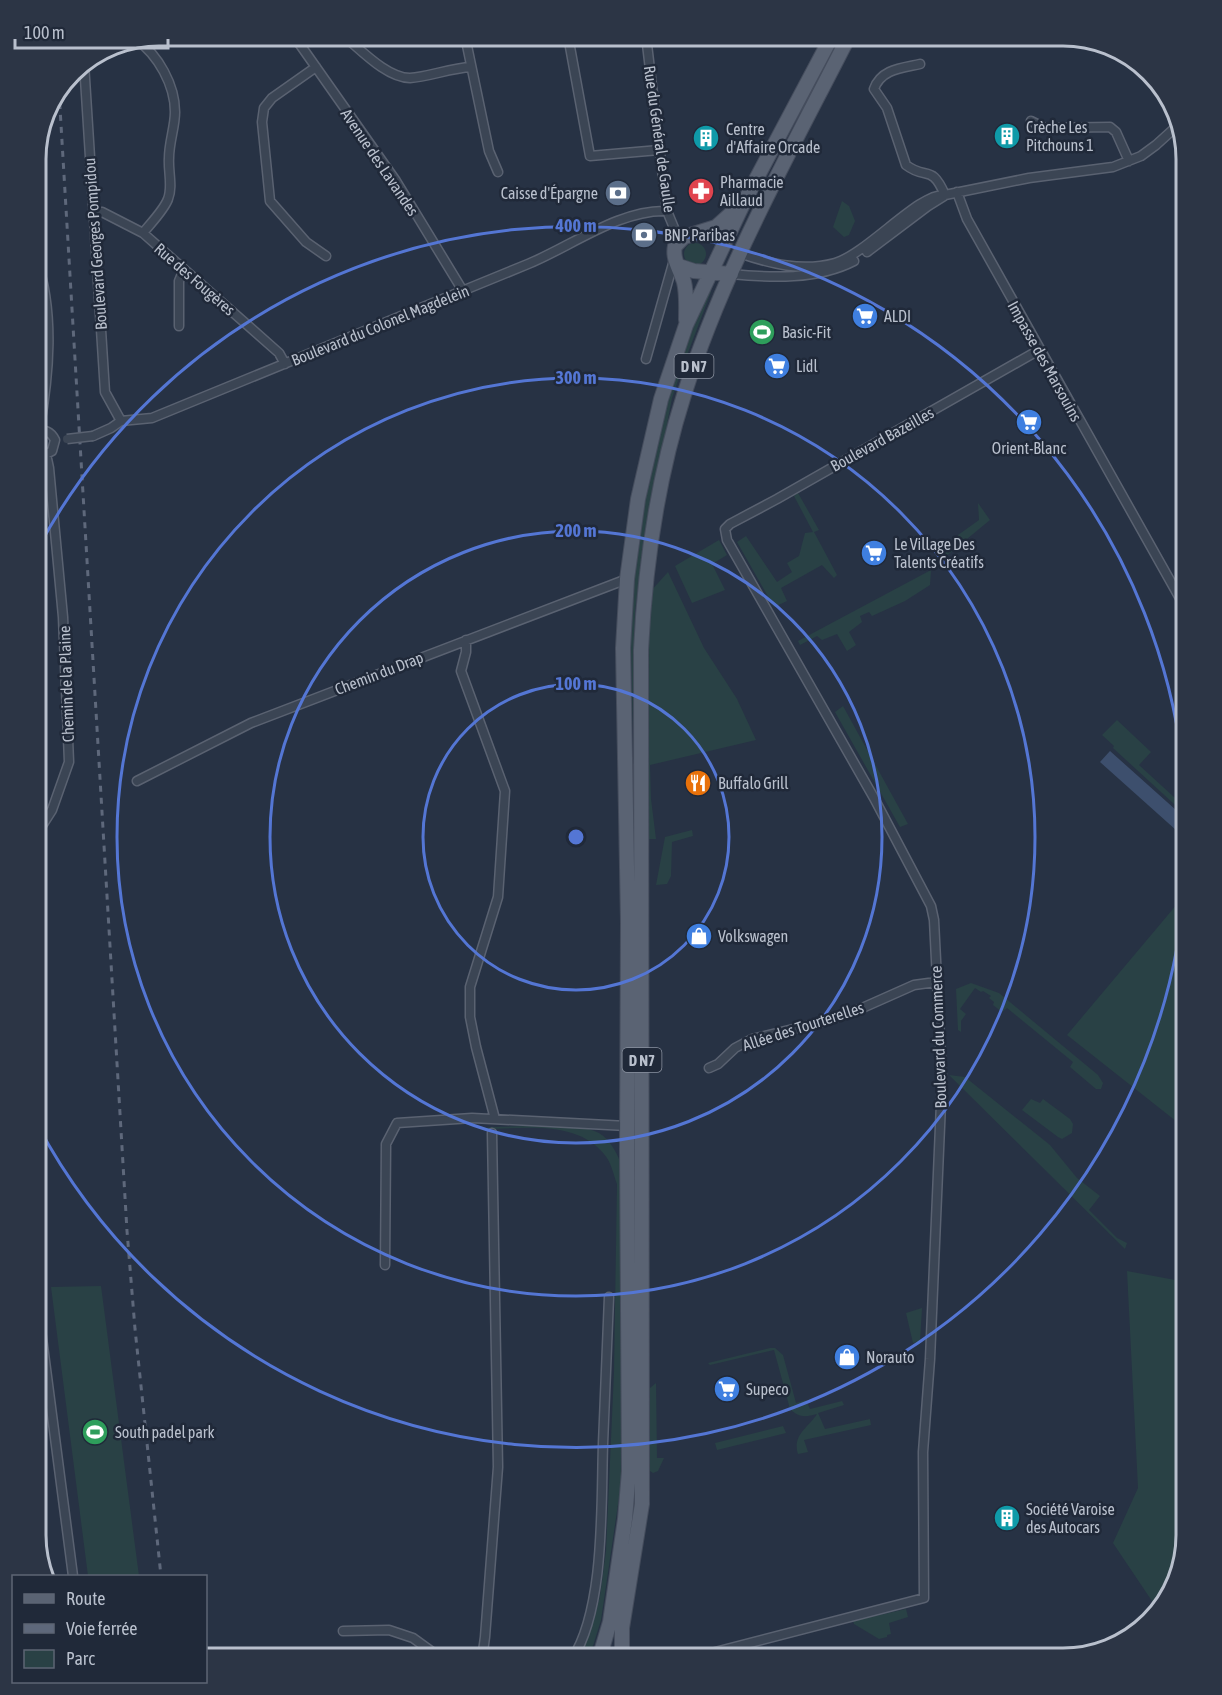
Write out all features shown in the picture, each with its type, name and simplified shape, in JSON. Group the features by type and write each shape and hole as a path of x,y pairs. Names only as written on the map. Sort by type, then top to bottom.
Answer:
{"main road":[{"name":"D N7","path":"602,1648 610,1622 625,1519 629,1471 628,922 623,648 627,579 638,499 653,427 686,325 721,247 826,47"},
{"name":"D N7","path":"622,1648 622,1628 642,1504 641,650 644,587 656,513 674,432 697,359 739,253 843,47"},
{"path":"686,325 685,289 677,263 675,246 685,237 716,227 744,202"},
{"path":"685,237 739,253"},
{"path":"677,263 694,271 731,274"}],"street":[{"name":"Avenue des Lavandes","path":"302,47 396,181 463,291"},
{"path":"357,47 385,70 398,76 411,78 454,68 471,67"},
{"path":"467,47 489,151 498,172"},
{"path":"570,47 590,156 659,150"},
{"name":"Rue du Général de Gaulle","path":"647,47 667,211 685,237"},
{"path":"143,233 168,200 169,156 176,111 169,84 159,61 147,48"},
{"path":"920,64 888,71 874,89 887,108 906,165 912,170 933,175 945,195"},
{"path":"316,67 272,98 264,108 262,122 270,201 306,242 326,256"},
{"name":"Boulevard Georges Pompidou","path":"85,75 105,392 120,421"},
{"path":"1031,121 1045,128 1110,127 1116,132 1130,161"},
{"path":"739,253 774,264 793,267 834,263 860,251 924,202 939,195 1029,178 1113,167 1130,161 1156,146 1172,131"},
{"name":"Impasse des Marsouins","path":"957,192 967,219 1176,592"},
{"path":"731,274 768,278 833,270 853,262 945,195"},
{"name":"Rue des Fougères","path":"93,211 102,212 143,233 279,353 285,364"},
{"name":"Boulevard du Colonel Magdelein","path":"55,440 93,436 120,421 152,418 539,260 605,226 647,213 667,211"},
{"path":"646,359 677,263"},
{"path":"179,326 179,281 184,269"},
{"path":"47,321 47,388"},
{"name":"Boulevard Bazeilles","path":"725,529 730,524 1040,350"},
{"path":"47,432 55,440 52,451 47,454"},
{"name":"Chemin de la Plaine","path":"47,457 50,468 63,617 69,762 52,810 47,819"},
{"name":"Boulevard du Commerce","path":"725,529 727,540 927,896 934,920 942,1080 930,1359 923,1452 924,1598 731,1648"},
{"name":"Chemin du Drap","path":"137,781 251,723 627,579"},
{"path":"466,640 466,652 461,671 505,791 498,897 470,987 470,1017 495,1119"},
{"name":"Allée des Tourterelles","path":"709,1068 718,1064 735,1048 752,1039 822,1022 860,1009 914,985 936,982"},
{"path":"385,1265 386,1144 397,1123 472,1118 627,1126"},
{"path":"484,1648 498,1467 492,1133"},
{"path":"578,1648 586,1629 597,1582 609,1297"},
{"path":"46,1370 73,1575"},
{"path":"343,1631 389,1629 413,1638 426,1648"}],"green space":[{"path":"842,201 849,206 855,221 849,235 844,237 833,227"},
{"path":"695,243 703,246 706,254 703,262 695,265 687,262 684,254 687,246"},
{"path":"710,289 711,292 672,398 647,529 635,611 633,732 630,617 644,499 654,449 672,385 707,291"},
{"path":"798,493 819,530 814,532 837,575 834,578 822,565 781,588 787,601 774,607 737,542 746,536 777,582 792,572 787,563 799,556 805,533 813,532 794,496"},
{"path":"978,503 990,520 933,567 930,564 956,542 958,535 979,520"},
{"path":"719,540 727,555 712,564 725,590 692,603 675,566"},
{"path":"931,570 930,585 905,601 872,616 869,612 860,616 862,622 849,632 856,645 847,651 837,634 822,640 817,636 800,645 798,641"},
{"path":"668,572 704,648 737,699 756,740 650,765 656,839 648,839 645,696 650,592"},
{"path":"843,706 908,824 900,827 835,712"},
{"path":"1117,720 1151,752 1139,765 1176,799 1176,806 1113,748 1114,746 1102,735"},
{"path":"692,830 693,836 672,842 671,876 667,884 656,885 665,837"},
{"path":"1176,905 1176,1121 1067,1035"},
{"path":"971,983 999,993 1098,1075 1103,1083 1101,1089 1096,1089 1070,1067 1073,1062 1007,1008 1002,1012 993,1005 994,1002 989,998 991,996 983,991 975,988 960,1009 966,1014 961,1021 961,1032 958,1030 956,989"},
{"path":"949,1075 965,1077 1050,1145 1077,1178 1100,1196 1089,1210 1117,1238 1127,1243 1125,1249"},
{"path":"1031,1099 1040,1103 1043,1099 1070,1119 1073,1124 1072,1133 1062,1139 1022,1110"},
{"path":"562,1126 589,1129 599,1133 607,1140 622,1167 621,1484 601,1620 592,1648 581,1648 594,1620 606,1551 614,1372 617,1184 607,1158 595,1145 580,1136 547,1128 477,1129"},
{"path":"1127,1271 1176,1280 1176,1536 1172,1565 1167,1579 1153,1603 1113,1543 1138,1488"},
{"name":"South padel park","path":"101,1286 139,1575 88,1575 51,1287"},
{"path":"922,1308 920,1342 913,1343 906,1313"},
{"path":"775,1348 783,1355 796,1403 806,1400 810,1409 842,1401 844,1405 818,1413 825,1429 870,1419 871,1425 804,1440 808,1452 798,1454 799,1437 817,1414 803,1416 790,1409 774,1350 710,1365 708,1363"},
{"path":"656,1383 657,1458 664,1458 658,1471 653,1473 650,1471 650,1388"},
{"path":"783,1426 786,1433 717,1450 715,1443"},
{"path":"906,1609 908,1617 889,1623 891,1634 879,1639 854,1624 853,1621"}],"water":[{"path":"1110,751 1176,810 1176,830 1100,762"}],"railway":[{"path":"60,106 127,1231 161,1575"}],"place":[{"name":"Crèche Les Pitchouns 1","path":"1007,136"},
{"name":"Centre d'Affaire Orcade","path":"706,138"},
{"name":"Pharmacie Aillaud","path":"701,191"},
{"name":"Caisse d'Épargne","path":"618,193"},
{"name":"BNP Paribas","path":"644,235"},
{"name":"ALDI","path":"865,316"},
{"name":"Basic-Fit","path":"762,332"},
{"name":"Lidl","path":"777,366"},
{"name":"Orient-Blanc","path":"1029,422"},
{"name":"Le Village Des Talents Créatifs","path":"874,553"},
{"name":"Buffalo Grill","path":"698,783"},
{"name":"Volkswagen","path":"699,936"},
{"name":"Norauto","path":"847,1357"},
{"name":"Supeco","path":"727,1389"},
{"name":"South padel park","path":"95,1432"},
{"name":"Société Varoise des Autocars","path":"1007,1518"}]}
